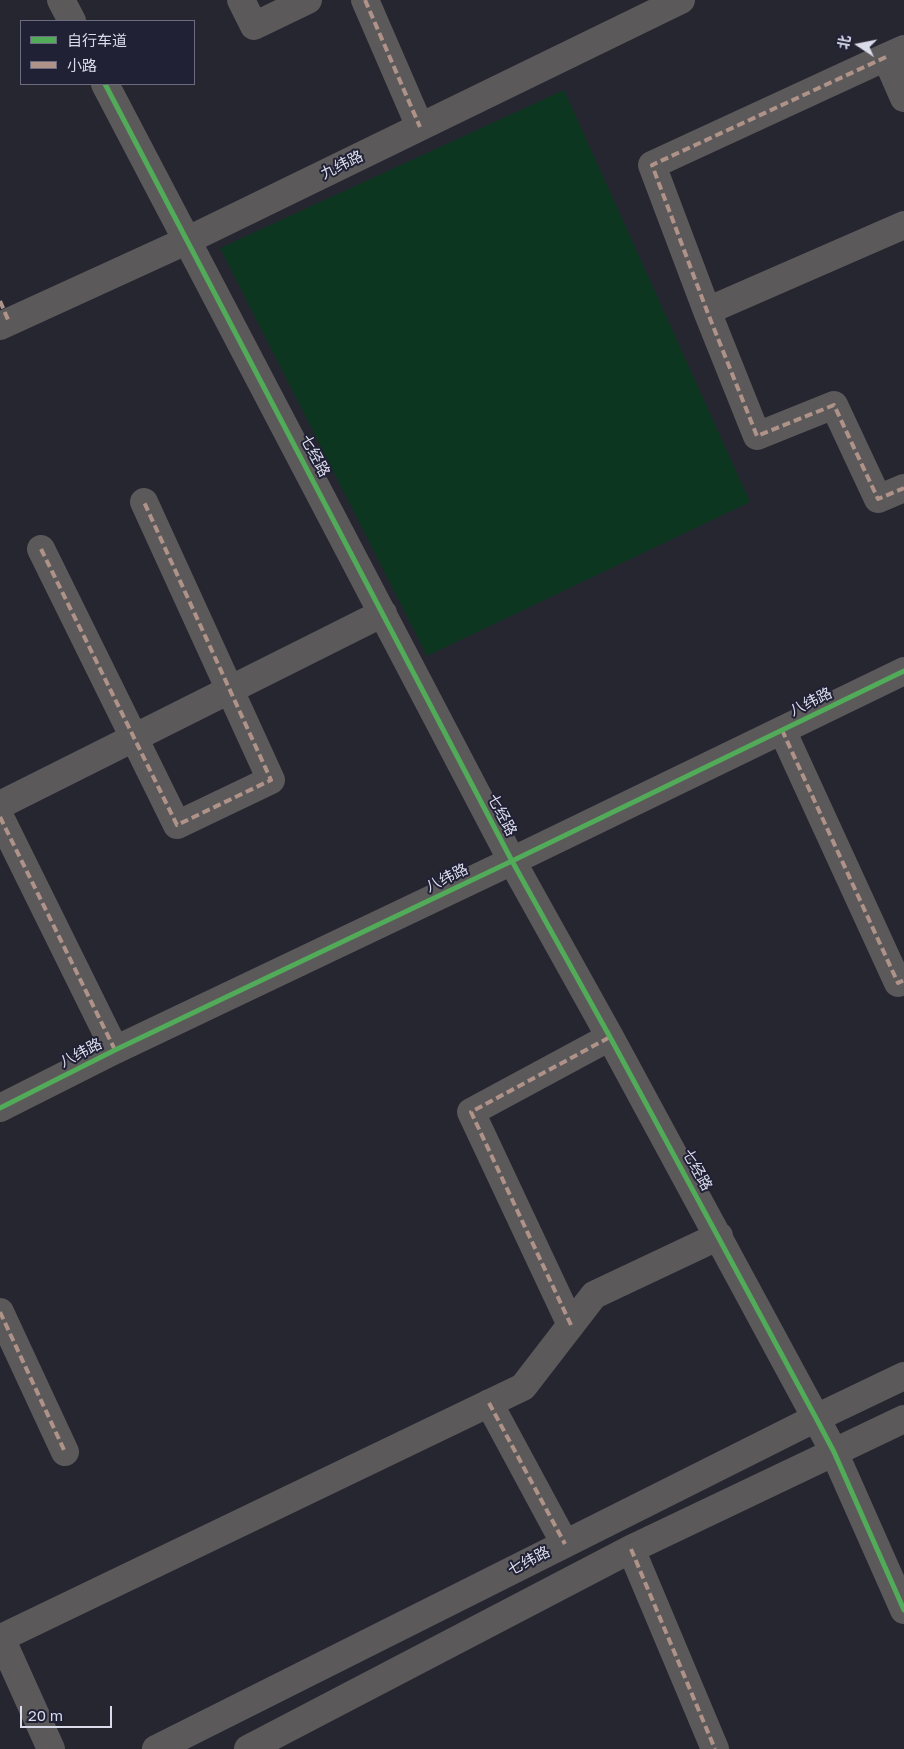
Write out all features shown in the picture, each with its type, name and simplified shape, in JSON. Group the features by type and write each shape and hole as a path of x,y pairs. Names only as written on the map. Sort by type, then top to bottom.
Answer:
{"street":[{"path":"61,0 71,20"},
{"path":"240,0 254,26 308,0"},
{"path":"366,0 420,127"},
{"name":"九纬路","path":"3,317 188,240 682,0"},
{"path":"904,98 895,53 652,165 757,436 834,405 878,499 904,488"},
{"name":"七经路","path":"106,85 512,861 610,1037 834,1452 904,1610"},
{"path":"707,311 904,225"},
{"path":"41,549 177,825 271,780 144,502"},
{"path":"0,805 383,613"},
{"name":"八纬路","path":"0,1108 115,1050 512,861 904,671"},
{"path":"782,730 898,983 904,980"},
{"path":"0,816 115,1050"},
{"path":"571,1325 471,1112 610,1037"},
{"path":"51,1749 1,1638 523,1387 594,1295 718,1236"},
{"path":"0,1312 65,1452"},
{"name":"七纬路","path":"156,1749 816,1418 904,1376"},
{"path":"489,1403 564,1544"},
{"path":"248,1749 630,1549 904,1419"},
{"path":"630,1549 716,1749"}],"green space":[{"path":"564,90 750,502 427,656 220,248"}],"marked path":[{"path":"365,0 420,127"},
{"path":"886,57 652,165 757,436 834,405 878,499 904,488"},
{"path":"0,301 9,322"},
{"path":"41,549 177,825 271,780 144,502"},
{"path":"782,730 898,983 904,980"},
{"path":"0,817 115,1050"},
{"path":"571,1325 471,1112 610,1037"},
{"path":"0,1312 65,1452"},
{"path":"489,1403 565,1544"},
{"path":"631,1549 715,1749"}],"cycle path":[{"path":"106,85 512,861 610,1037 834,1452 904,1610"},
{"path":"0,1108 115,1050 512,861 904,671"}]}
